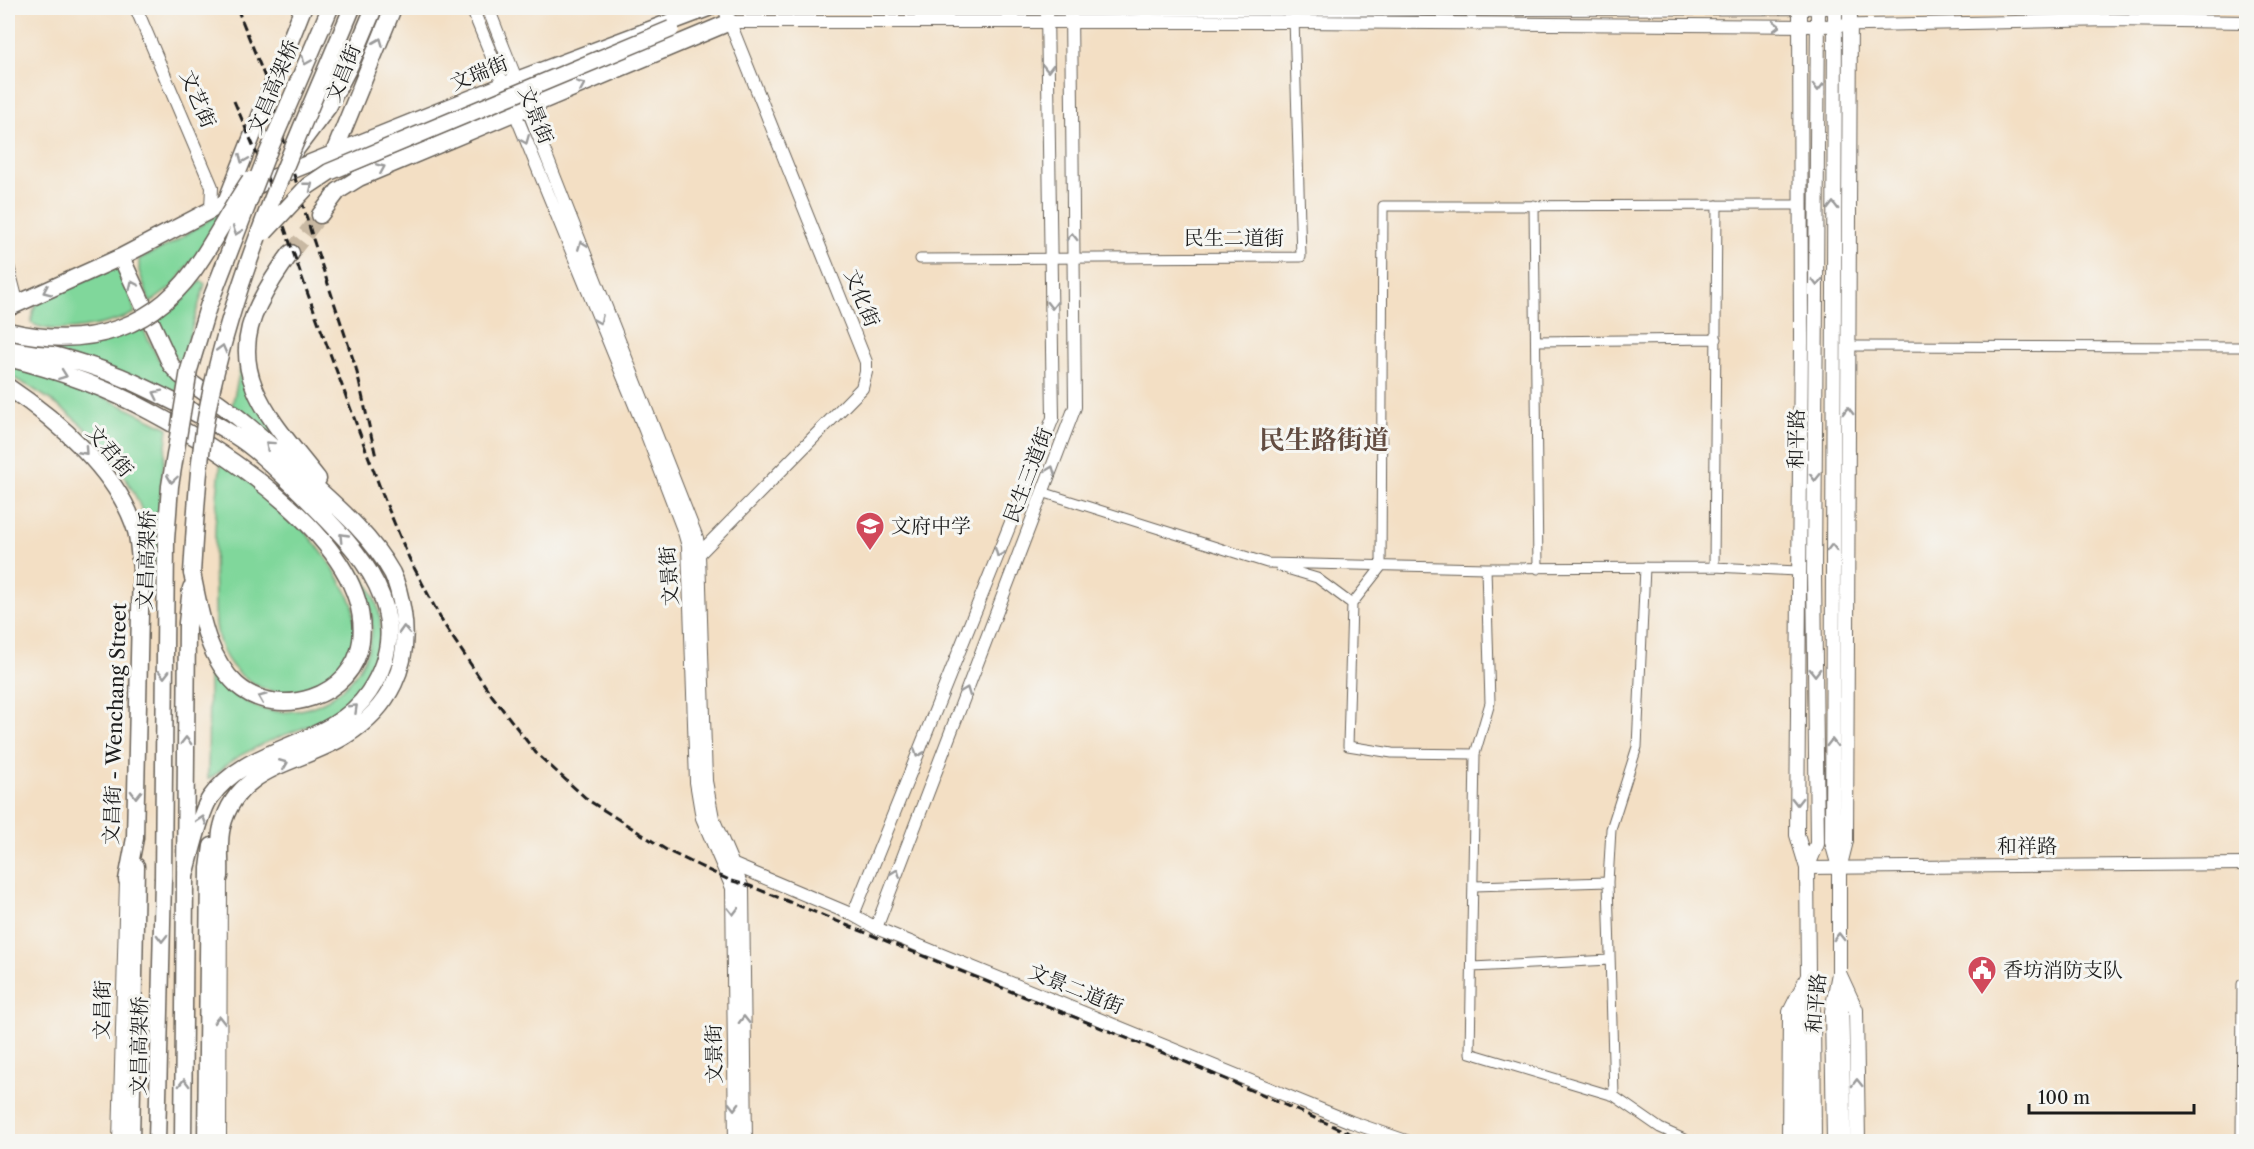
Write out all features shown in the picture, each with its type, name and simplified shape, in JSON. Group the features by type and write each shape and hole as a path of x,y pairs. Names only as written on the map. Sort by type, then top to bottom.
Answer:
{"highway":[{"path":"13,306 121,257 218,206 303,8"},
{"name":"文昌高架桥","path":"157,1142 164,879 165,595 170,486 189,370 208,307 266,157 330,8"},
{"path":"183,1142 187,623 198,467 212,389 231,315 255,244 352,8"},
{"path":"292,155 328,107 350,65 374,8"},
{"name":"文昌街","path":"333,155 393,8"},
{"name":"文瑞街","path":"218,206 268,180 510,83 708,8"},
{"path":"255,244 308,186 329,172 688,22 727,15"},
{"path":"320,215 338,191 359,178 521,111 727,15"},
{"path":"8,331 44,338 69,339 92,336 119,329 164,304 202,259 227,214 266,157"},
{"path":"206,1142 215,872 214,826 226,798 269,769 345,736 370,715 387,696 399,675 405,652 405,629 393,575 378,552 344,513 272,419 258,397 249,375 245,351 249,328 258,305 291,253"},
{"path":"121,257 171,365 180,375 245,423 344,513"},
{"path":"8,345 90,366 132,382 236,436 278,471 352,545 383,594 388,616 389,643 369,692 350,713 313,734 256,759 229,777 208,799 185,876"},
{"path":"8,358 36,365 100,388 151,411 226,456 294,511 333,556 354,590 360,608 362,626 357,658 346,676 328,691 318,695 298,702 271,702 255,695 238,685 219,661 204,630 192,573"},
{"name":"文君街","path":"8,387 36,405 71,436 103,472 124,501 136,531 141,568"},
{"name":"文昌街 - Wenchang Street","path":"135,838 141,568"},
{"name":"文昌街","path":"131,880 135,838"},
{"path":"131,880 131,1142"}],"main road":[{"name":"文艺街","path":"136,8 218,206"},
{"name":"文景街","path":"472,8 510,83"},
{"name":"文景街","path":"488,8 510,83 688,546 696,782 702,818 732,888 735,1142"},
{"path":"948,8 1047,16"},
{"path":"727,15 1071,16 1453,8 1842,8"},
{"name":"和平路","path":"1800,8 1801,341 1797,835 1807,868 1808,976 1813,1011 1814,1142"},
{"name":"和平路","path":"1807,868 1817,844 1814,572 1818,8"},
{"name":"和平路","path":"1835,8 1832,843 1839,867"},
{"name":"和平路","path":"1834,1142 1832,1011 1839,972 1839,867 1846,841 1850,8"},
{"path":"1071,16 1144,9 1800,26 2113,20 2247,22"},
{"name":"文化街","path":"699,554 862,388 867,372 866,362 727,15"},
{"name":"民生三道街","path":"853,915 1053,418 1047,16"},
{"name":"民生三道街","path":"876,928 1075,407 1071,16"},
{"name":"文景街","path":"521,111 697,538 706,781 713,818 743,888 746,1142"},
{"path":"1816,383 1801,341 1817,307"},
{"path":"1832,386 1848,346 1833,308"},
{"name":"文景二道街","path":"732,864 853,915 876,928 1351,1122 1409,1142"},
{"name":"和祥路","path":"1807,868 2247,864"},
{"path":"215,872 219,1142"},
{"name":"文昌街","path":"120,1142 131,880"},
{"path":"1839,972 1845,1142"},
{"path":"1839,972 1856,1010 1858,1142"},
{"path":"1790,1142 1790,1012 1808,976"},
{"path":"1801,1142 1800,1012 1808,976"}],"street":[{"name":"民生二道街","path":"920,259 1301,257 1297,12"},
{"path":"1714,567 1717,205"},
{"path":"1475,754 1392,753 1348,746 1352,604 1381,567 1383,206 1799,205"},
{"path":"1534,206 1538,568"},
{"path":"8,260 13,306"},
{"path":"1536,341 1717,339"},
{"path":"1848,346 2247,347"},
{"path":"1042,492 1317,578 1352,604"},
{"path":"1267,563 1486,568 1714,567 1798,571"},
{"path":"1614,1096 1608,882 1611,829 1638,747 1645,567"},
{"path":"1486,568 1490,703 1475,754 1470,1053 1614,1096 1660,1128 1691,1142"},
{"path":"1474,886 1608,882"},
{"path":"1472,967 1610,960"},
{"path":"2241,1142 2242,984"}],"green space":[{"path":"221,212 225,217 173,286 150,303 139,271 139,259 173,243"},
{"path":"117,266 127,282 135,313 83,328 54,329 31,323 39,300"},
{"path":"201,281 205,284 181,364 171,351 156,320 181,301"},
{"path":"142,327 158,358 178,383 175,395 15,338 65,347 94,344"},
{"path":"242,360 286,447 232,406"},
{"path":"8,365 79,385 168,428 161,487 157,573 146,522 123,474 96,439 80,424 46,397 8,375"},
{"path":"221,460 273,501 305,532 332,567 351,601 355,630 353,645 343,663 330,678 314,688 297,692 279,692 262,688 246,679 232,666 222,649 216,623 214,562"},
{"path":"351,561 370,588 379,616 378,650 364,681 354,695 328,716 243,754 208,779 209,667 230,690 245,701 266,710 287,712 308,708 328,700 345,687 358,670 368,651 372,620 367,594"}],"tunnel":[{"path":"291,253 320,215"}],"railway":[{"path":"237,8 266,80 313,239 356,368 376,457"},
{"path":"234,101 268,180 385,501 409,558 443,623 490,693 536,753 588,800 668,851 729,880 750,886 1188,1063 1370,1142"}],"place":[{"name":"文府中学","path":"870,552"},
{"name":"香坊消防支队","path":"1982,996"}],"district":[{"name":"民生路街道","path":"1324,440"}]}
